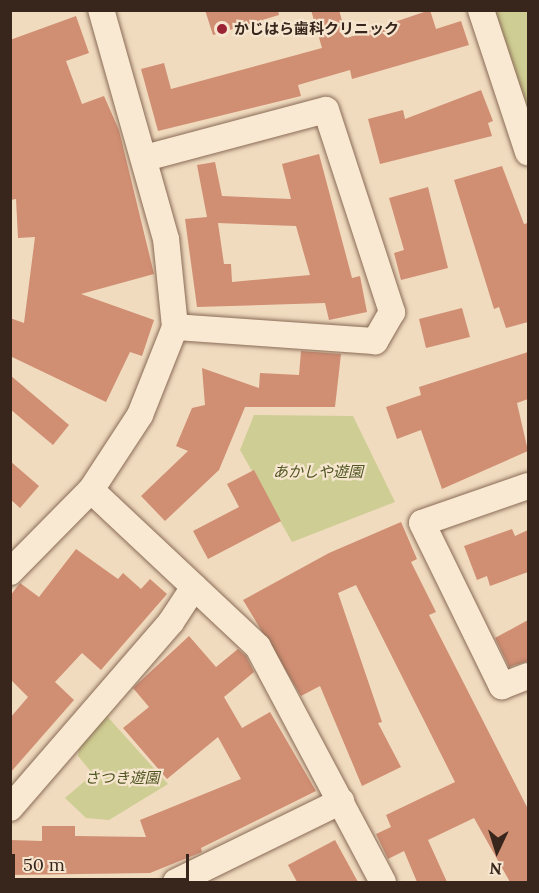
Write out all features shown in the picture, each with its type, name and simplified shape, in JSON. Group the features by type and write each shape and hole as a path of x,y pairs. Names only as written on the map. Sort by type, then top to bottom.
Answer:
{"street":[{"path":"10,572 91,490 141,415 175,327 166,239 145,158 101,10"},
{"path":"481,10 528,152"},
{"path":"145,158 326,110 392,312 375,341 175,327"},
{"path":"528,486 422,523 502,686 528,676"},
{"path":"91,490 258,647 383,882"},
{"path":"10,808 171,622 194,587"},
{"path":"176,882 341,801"}],"green space":[{"path":"494,11 528,11 528,111"},
{"name":"あかしや遊園","path":"254,415 353,416 395,502 292,542 240,450"},
{"name":"さつき遊園","path":"106,715 168,784 109,820 86,818 65,798 93,774 78,756 79,743"}],"building":[{"name":"かじはら歯科クリニック","path":"205,10 278,10 279,15 213,35"},
{"path":"311,10 339,10 347,38 430,10 436,29 461,21 469,45 352,79 350,70 298,85 301,96 158,131 141,69 164,63 171,89 322,48"},
{"path":"76,16 89,53 66,61 82,104 104,96 119,130 154,274 81,294 154,320 142,356 130,352 106,402 10,356 10,318 24,323 35,237 18,238 16,199 10,200 10,40"},
{"path":"481,90 493,121 488,123 492,136 380,164 368,119 403,110 405,119"},
{"path":"319,154 352,278 360,276 367,312 329,320 325,303 197,307 185,219 207,217 197,165 215,162 222,196 291,199 282,164","holes":["218,223 296,226 310,275 232,282 231,264 224,264"]},
{"path":"502,166 524,224 528,223 528,322 506,328 499,307 494,309 454,180"},
{"path":"428,187 448,268 401,280 394,253 404,250 389,198"},
{"path":"462,308 470,337 426,348 419,319"},
{"path":"301,351 341,354 335,407 245,407 219,470 165,521 141,496 188,451 176,446 192,408 205,405 202,368 259,388 260,373 299,375"},
{"path":"528,352 528,399 517,403 528,451 442,489 421,430 397,439 386,407 421,395 419,387"},
{"path":"10,375 69,425 53,445 10,409"},
{"path":"10,461 39,486 20,508 10,499"},
{"path":"254,470 281,521 208,559 193,531 239,507 227,484"},
{"path":"401,522 417,559 411,562 436,612 429,615 528,809 528,882 510,882 474,818 428,840 447,882 417,882 404,851 388,859 376,834 391,827 386,815 455,782 356,585 338,593 382,722 378,723 401,767 362,786 320,686 301,696 243,600 329,553"},
{"path":"512,529 515,536 528,530 528,572 490,586 487,576 477,580 464,546"},
{"path":"76,549 118,579 123,573 141,589 150,579 167,594 101,670 82,653 55,682 74,700 10,773 10,718 28,697 10,679 10,596 20,583 39,597"},
{"path":"528,620 528,661 509,667 495,638"},
{"path":"189,636 216,667 238,649 246,656 254,672 224,697 242,728 270,712 316,791 201,848 202,852 150,873 10,875 10,840 42,841 42,826 75,826 75,836 146,837 140,820 241,779 218,737 167,779 123,728 149,707 133,688"},
{"path":"335,840 358,882 297,882 288,865"}],"place":[{"name":"かじはら歯科クリニック","path":"222,29"}]}
